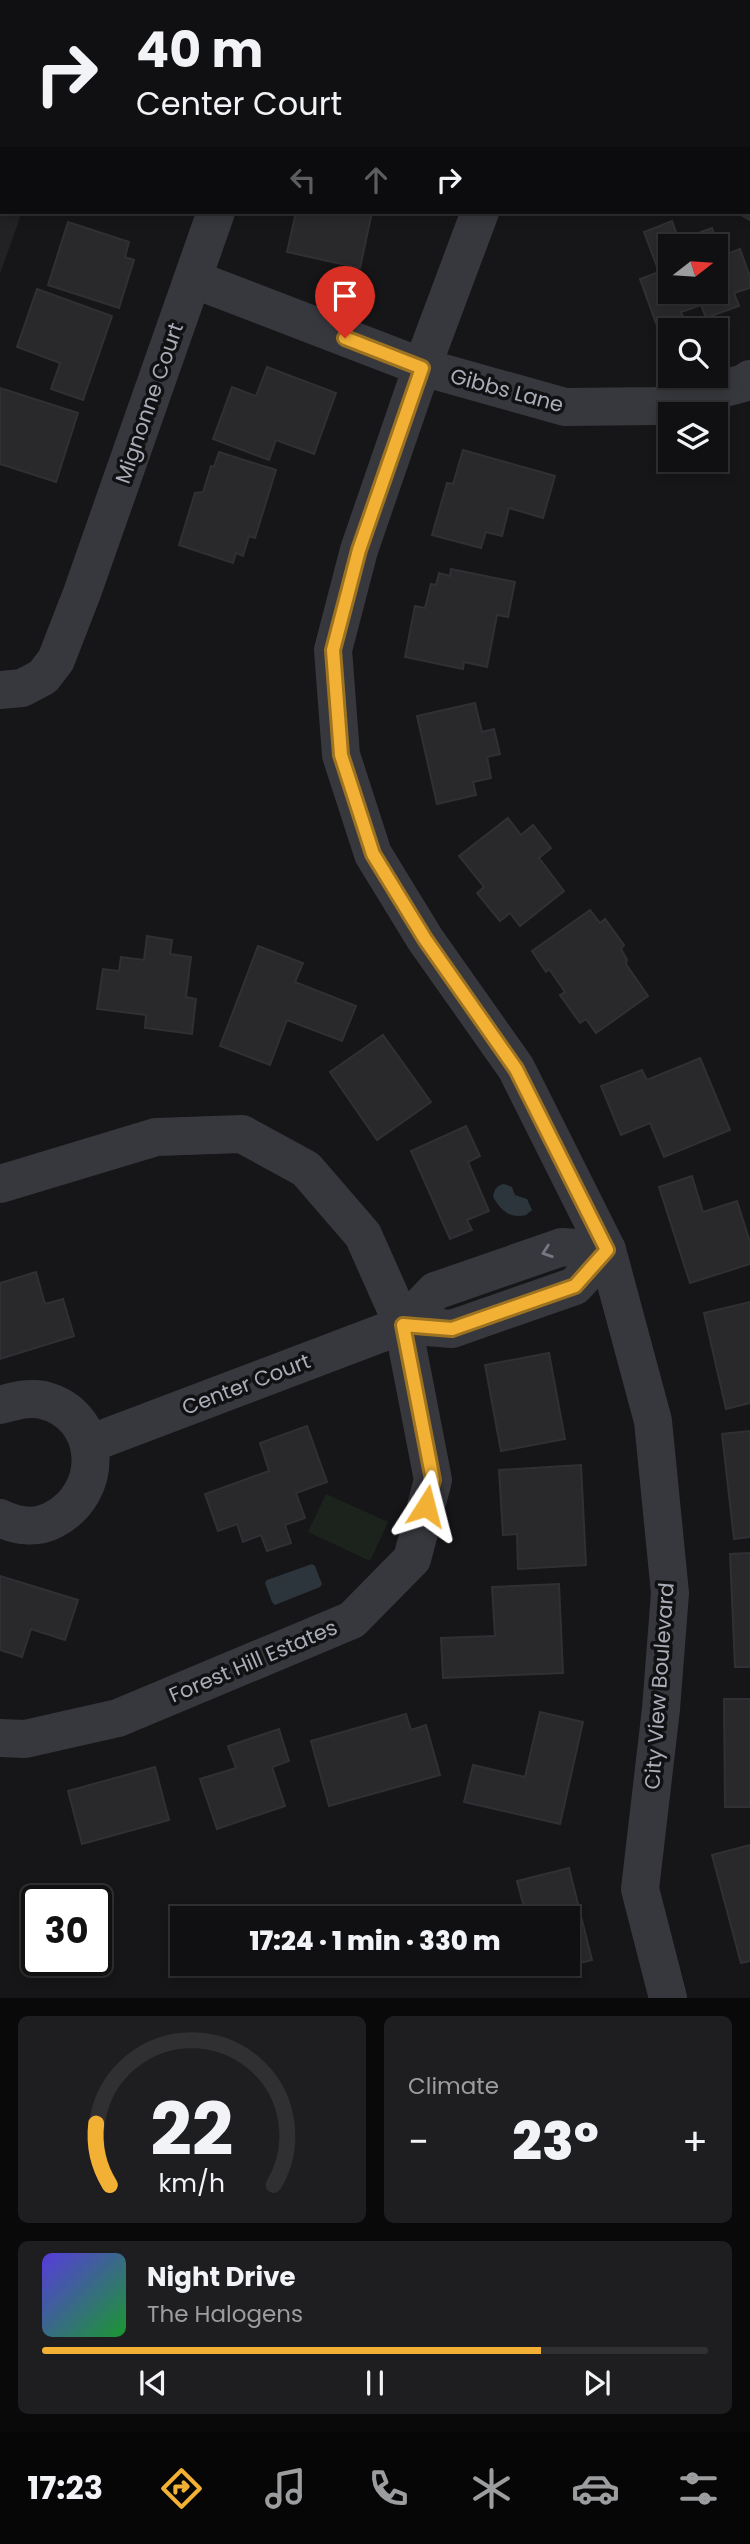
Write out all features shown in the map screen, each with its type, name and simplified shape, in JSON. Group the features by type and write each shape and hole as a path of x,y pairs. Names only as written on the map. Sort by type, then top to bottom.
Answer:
{"street":[{"name":"Mignonne Court","path":"0,691 22,688 43,677 56,660 215,214"},
{"name":"City View Boulevard","path":"479,214 359,550 333,650 341,755 373,854 425,939 516,1069 607,1250 653,1421 670,1593 661,1709 640,1889 668,1998"},
{"name":"Gibbs Lane","path":"193,279 422,368 565,407 657,406 744,383 750,379"},
{"name":"Forest Hill Estates","path":"0,1184 156,1137 242,1134 306,1169 363,1235 403,1325 433,1480 412,1559 352,1619 118,1717 25,1739 0,1738"},
{"name":"Center Court","path":"89,1444 403,1325 452,1329 575,1286 607,1250"},
{"path":"0,1405 21,1399 43,1401 63,1409 79,1424 89,1444 92,1463 88,1483 79,1500 65,1514 47,1523 28,1526 0,1518"}],"shaded area":[{"path":"0,214 21,214 0,274"},
{"path":"504,1184 512,1187 515,1195 527,1199 532,1210 526,1215 515,1216 502,1209 493,1197 496,1188"},
{"path":"326,1494 388,1522 370,1561 308,1532"},
{"path":"312,1564 322,1584 320,1587 275,1605 265,1583 267,1580"}],"building":[{"path":"296,214 372,214 360,268 287,252"},
{"path":"740,214 750,214 750,220"},
{"path":"672,221 677,234 658,234 658,269 644,232"},
{"path":"68,222 129,242 125,257 134,260 119,308 48,285"},
{"path":"712,228 714,234 696,234"},
{"path":"740,249 750,277 750,288 734,293 739,306 706,318 701,305 681,312 683,318 658,318 658,328 640,279 658,272 658,304 728,304 728,254"},
{"path":"37,289 112,316 83,400 51,389 60,363 17,347"},
{"path":"267,367 336,393 314,454 276,440 269,460 213,439 232,387 256,396"},
{"path":"0,388 78,413 56,482 0,464"},
{"path":"463,450 555,476 543,518 509,508 502,536 486,532 481,548 432,535 447,483 453,484"},
{"path":"219,452 276,470 255,538 249,536 243,556 236,553 233,563 179,545 195,493 203,492 211,466 214,467"},
{"path":"451,569 515,582 508,617 497,615 487,667 464,662 463,669 405,657 415,606 425,608 431,584 436,585 439,573 450,576"},
{"path":"475,703 482,732 494,729 500,754 487,757 491,778 473,782 476,795 437,804 417,716"},
{"path":"508,818 521,835 533,825 551,848 539,858 564,891 520,926 510,913 500,921 477,893 484,887 459,856"},
{"path":"590,910 600,923 605,919 624,945 621,949 627,960 626,964 648,996 596,1033 586,1019 580,1023 560,995 565,992 549,969 546,972 532,951"},
{"path":"147,936 172,940 170,954 191,957 186,997 196,999 192,1034 145,1028 146,1015 97,1009 103,969 119,971 121,957 144,960"},
{"path":"258,946 303,963 295,982 356,1006 342,1041 287,1020 270,1065 220,1046"},
{"path":"383,1035 431,1102 377,1140 330,1072"},
{"path":"700,1058 730,1130 664,1157 650,1123 621,1135 601,1086 642,1070 647,1080"},
{"path":"466,1126 480,1156 468,1162 489,1211 467,1220 472,1230 450,1239 411,1151"},
{"path":"692,1176 703,1212 737,1201 750,1242 750,1264 690,1283 659,1187"},
{"path":"36,1272 45,1304 63,1299 74,1336 0,1359 0,1283"},
{"path":"750,1302 750,1403 726,1409 704,1313"},
{"path":"549,1353 565,1439 501,1451 485,1365"},
{"path":"307,1426 327,1482 296,1493 305,1518 285,1525 291,1543 267,1551 261,1535 243,1542 237,1524 218,1531 205,1494 269,1471 260,1443"},
{"path":"750,1431 750,1537 734,1539 722,1434"},
{"path":"581,1465 586,1565 518,1569 517,1534 503,1535 499,1470"},
{"path":"750,1553 750,1667 735,1667 730,1554"},
{"path":"0,1576 78,1600 65,1640 31,1629 22,1657 0,1650"},
{"path":"559,1584 563,1673 443,1678 441,1638 495,1636 492,1587"},
{"path":"724,1699 750,1699 750,1807 725,1807"},
{"path":"540,1712 583,1722 560,1824 464,1802 473,1765 525,1777"},
{"path":"406,1714 411,1730 426,1725 440,1775 329,1806 311,1741"},
{"path":"279,1729 289,1761 272,1767 285,1806 217,1829 200,1779 236,1768 228,1746"},
{"path":"155,1767 169,1820 82,1844 68,1791"},
{"path":"750,1845 750,1961 741,1963 712,1855"},
{"path":"569,1868 578,1906 524,1906 517,1881"},
{"path":"580,1912 592,1960 580,1963"}],"route":[{"path":"345,338 422,368 359,550 333,650 341,755 373,854 425,939 516,1069 607,1250 575,1286 452,1329 403,1325 433,1480 426,1506"}]}
